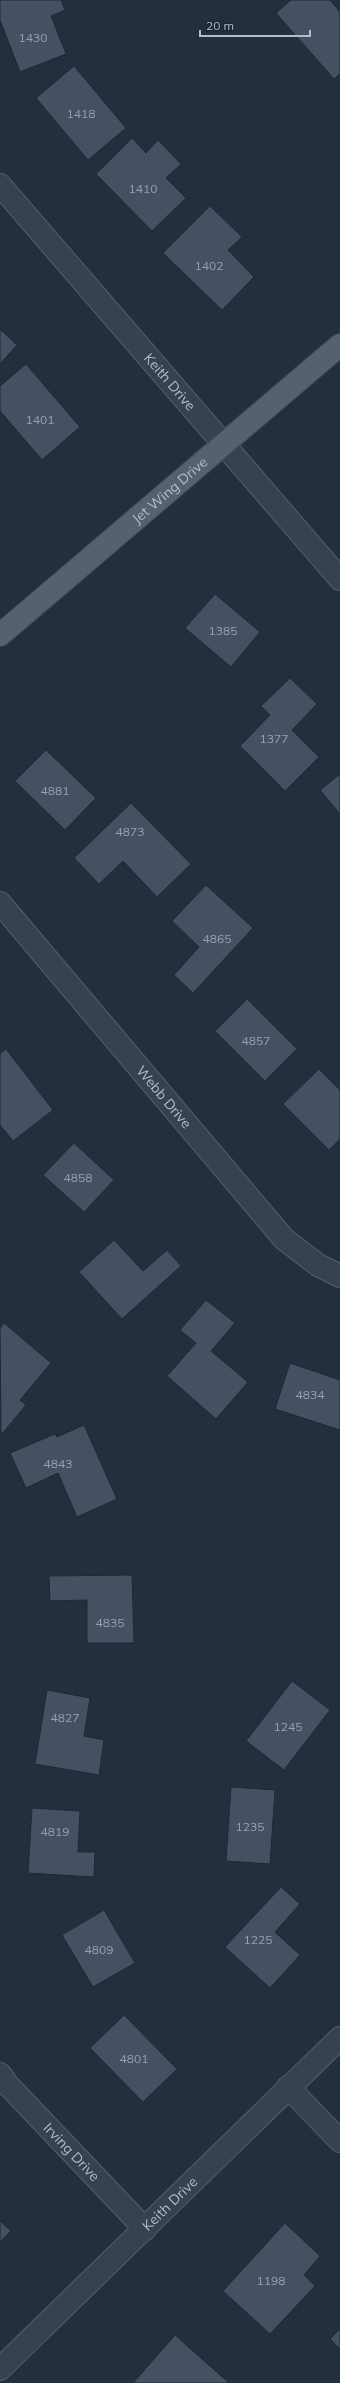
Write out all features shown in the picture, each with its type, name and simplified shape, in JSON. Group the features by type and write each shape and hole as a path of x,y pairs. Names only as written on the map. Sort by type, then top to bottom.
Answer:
{"main road":[{"name":"Jet Wing Drive","path":"0,635 225,445 340,345"}],"street":[{"name":"Keith Drive","path":"0,185 340,579"},
{"name":"Webb Drive","path":"0,903 284,1239 318,1265 340,1276"},
{"name":"Keith Drive","path":"0,2369 340,2038"},
{"name":"Irving Drive","path":"0,2074 7,2084 145,2229"},
{"path":"288,2087 340,2141"}],"building":[{"path":"0,0 61,0 65,10 51,16 66,54 20,72 0,20"},
{"path":"291,0 330,0 340,12 340,74 334,79 276,13"},
{"path":"74,66 126,128 88,160 36,98"},
{"path":"132,138 146,153 158,140 181,164 166,178 186,198 152,231 96,174"},
{"path":"210,206 242,237 228,250 254,277 222,310 163,253"},
{"path":"0,329 17,345 0,364"},
{"path":"26,364 80,427 42,460 0,411 0,386"},
{"path":"215,594 260,632 231,667 185,628"},
{"path":"290,678 317,704 292,730 319,757 285,791 240,746 270,715 261,706"},
{"path":"46,750 96,798 65,830 15,781"},
{"path":"340,774 340,814 320,790"},
{"path":"131,803 191,864 157,897 123,861 99,884 74,858"},
{"path":"206,885 253,928 193,993 174,975 199,947 172,921"},
{"path":"247,999 297,1049 265,1081 215,1031"},
{"path":"6,1049 53,1110 13,1141 0,1125 0,1054"},
{"path":"319,1069 340,1090 340,1139 329,1150 283,1104"},
{"path":"74,1143 114,1180 84,1212 43,1175"},
{"path":"114,1240 143,1271 167,1250 181,1266 122,1319 79,1272"},
{"path":"206,1300 235,1323 211,1351 248,1382 216,1419 167,1376 196,1343 180,1330"},
{"path":"4,1323 51,1363 20,1400 26,1405 1,1435 0,1328"},
{"path":"290,1363 340,1380 340,1430 275,1409"},
{"path":"84,1425 117,1499 77,1517 58,1473 26,1488 10,1453 55,1434 57,1437"},
{"path":"132,1575 134,1643 87,1643 87,1600 50,1601 49,1576"},
{"path":"292,1681 330,1710 284,1770 246,1741"},
{"path":"47,1690 90,1698 84,1736 104,1740 99,1775 35,1764"},
{"path":"231,1787 275,1790 270,1864 226,1861"},
{"path":"32,1808 80,1811 78,1852 95,1852 94,1877 28,1873"},
{"path":"281,1887 300,1904 275,1932 300,1955 270,1988 225,1947"},
{"path":"104,1910 135,1963 93,1987 62,1935"},
{"path":"124,2015 177,2069 143,2102 90,2048"},
{"path":"0,2221 11,2231 0,2242"},
{"path":"285,2223 320,2256 304,2275 315,2286 270,2334 223,2291"},
{"path":"340,2329 340,2349 330,2339"},
{"path":"175,2335 229,2383 133,2383"}]}
